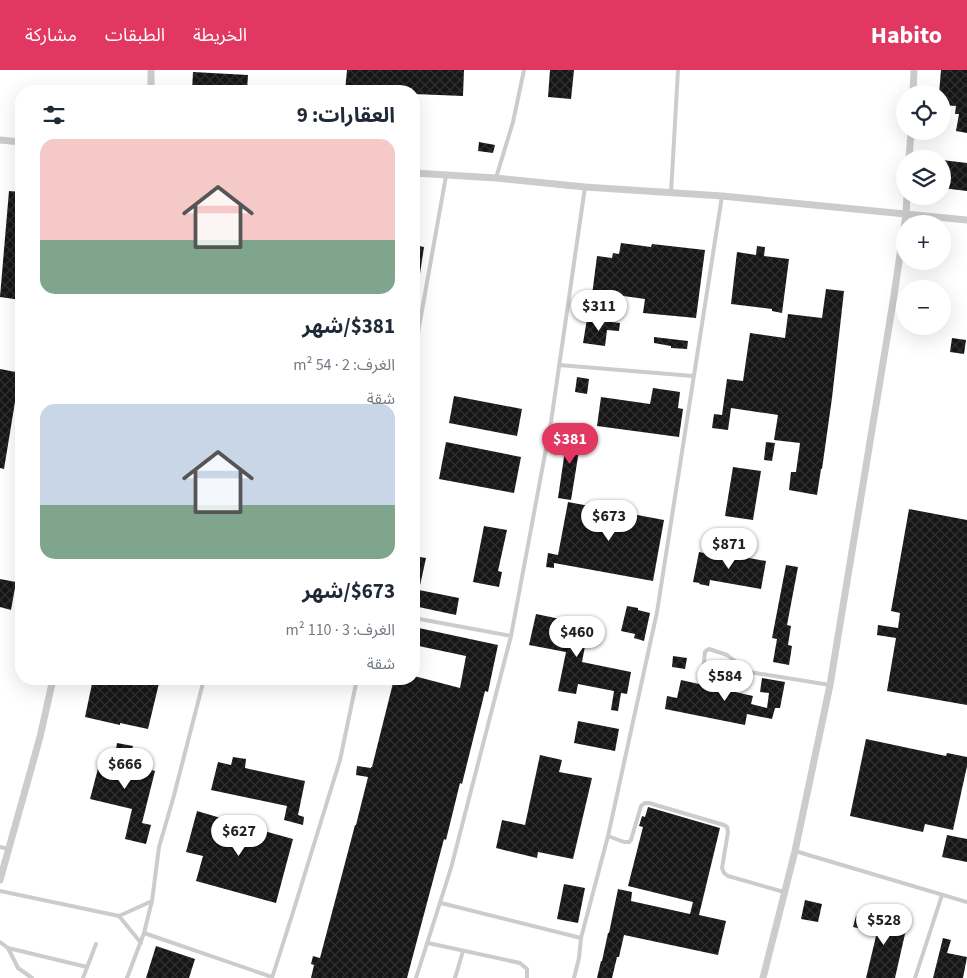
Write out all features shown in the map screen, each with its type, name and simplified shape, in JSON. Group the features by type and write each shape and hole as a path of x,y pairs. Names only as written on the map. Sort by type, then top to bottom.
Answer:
{"street":[{"path":"151,70 151,85"},
{"path":"913,85 914,70"},
{"path":"0,140 15,141"},
{"path":"420,174 496,178 670,194 722,196 967,220"},
{"path":"763,978 795,851 830,685 893,302 906,205"},
{"path":"0,880 53,685"}],"lane":[{"path":"496,178 513,122 524,70"},
{"path":"670,194 678,70"},
{"path":"420,321 446,176"},
{"path":"416,978 451,868 511,636 551,422 585,187"},
{"path":"574,978 581,938 608,836 657,612 722,196"},
{"path":"559,365 694,376"},
{"path":"420,619 511,636"},
{"path":"749,672 727,655 709,649 705,652 704,673 709,677 749,672 830,685"},
{"path":"127,978 144,933 152,901 159,848 202,685"},
{"path":"144,933 272,978 340,760 356,685"},
{"path":"608,836 629,842 641,806 645,803 724,825 727,827 728,832 722,868 724,873 728,876 784,892"},
{"path":"0,847 9,849"},
{"path":"795,851 967,902"},
{"path":"0,891 119,916 152,901"},
{"path":"915,978 942,895"},
{"path":"441,902 581,938"},
{"path":"119,916 141,944"},
{"path":"0,942 8,948 87,967"},
{"path":"428,943 520,963 527,969 527,978"},
{"path":"83,978 96,944"},
{"path":"8,948 18,968 32,978"},
{"path":"455,978 462,951"}],"building":[{"path":"347,70 464,70 463,96 420,94 420,85 346,85"},
{"path":"550,70 574,70 571,99 548,97"},
{"path":"941,70 967,70 967,133 956,131 959,114 955,114 956,106 951,106 951,85 940,85"},
{"path":"193,72 248,75 247,85 192,85"},
{"path":"479,142 495,145 493,153 478,151"},
{"path":"951,161 967,163 967,191 951,189"},
{"path":"9,191 15,192 15,299 0,297"},
{"path":"621,243 651,247 652,244 705,250 696,318 643,313 645,299 609,294 607,305 591,303 597,256 612,258 613,253 619,254"},
{"path":"420,246 424,247 420,274"},
{"path":"757,246 765,247 764,256 789,259 782,313 772,311 772,309 731,304 737,252 756,255"},
{"path":"826,289 844,291 832,398 817,495 789,490 791,472 796,472 800,443 774,440 778,415 731,408 728,430 712,428 714,414 722,415 727,379 743,381 750,333 785,338 788,314 822,318"},
{"path":"587,319 620,323 619,331 607,330 605,346 583,343"},
{"path":"654,337 688,341 687,349 671,348 671,346 654,343"},
{"path":"952,338 966,340 964,354 950,352"},
{"path":"0,369 15,372 15,402 4,469 0,468"},
{"path":"577,377 589,379 587,394 575,392"},
{"path":"653,388 680,392 678,408 683,409 679,437 597,426 601,397 650,404"},
{"path":"454,396 522,409 517,436 449,423"},
{"path":"568,430 582,432 571,500 558,498"},
{"path":"446,442 521,457 514,493 439,479"},
{"path":"766,442 775,443 772,461 764,460"},
{"path":"733,467 761,471 753,520 725,516"},
{"path":"568,502 664,520 653,581 554,563 554,568 546,567 548,553 558,555"},
{"path":"909,509 967,520 967,705 887,691 896,638 877,635 878,625 898,628 900,613 891,611"},
{"path":"484,526 507,530 498,571 502,572 499,587 473,582"},
{"path":"704,550 766,561 761,589 710,580 709,586 693,582 699,552 704,553"},
{"path":"420,557 426,558 420,585"},
{"path":"786,565 798,567 787,625 791,626 788,645 792,646 789,665 773,662 777,639 772,638"},
{"path":"0,579 15,582 11,610 0,607"},
{"path":"420,590 459,598 456,615 420,607"},
{"path":"627,606 650,613 644,641 634,638 635,634 621,631"},
{"path":"536,614 589,625 582,662 631,672 627,694 621,693 618,711 611,710 614,691 578,684 576,694 558,691 566,652 529,645"},
{"path":"420,628 498,645 488,692 485,691 462,784 460,783 446,840 444,839 407,978 311,978 314,965 311,964 313,956 320,958 368,777 356,775 357,766 372,767 392,685 420,685 420,678 460,688 466,656 420,646"},
{"path":"673,656 687,658 685,669 672,667"},
{"path":"762,678 785,682 780,708 775,708 772,719 747,714 745,725 665,709 667,696 677,698 681,680 753,696 751,704 767,708 769,693 760,692"},
{"path":"92,685 159,685 148,729 85,717"},
{"path":"578,721 619,729 615,751 574,743"},
{"path":"866,739 946,756 947,753 967,757 967,766 953,830 925,824 923,832 850,816"},
{"path":"117,743 133,746 129,764 155,771 142,823 151,825 146,844 125,839 132,809 90,799 101,757 114,761"},
{"path":"540,755 562,760 559,772 592,778 573,859 538,852 537,858 496,848 502,820 525,825"},
{"path":"233,757 246,759 245,768 305,781 298,815 304,817 303,825 284,820 287,806 211,790 218,762 231,765"},
{"path":"648,807 720,828 699,915 726,921 718,955 624,935 612,978 597,978 618,889 632,892 631,901 690,914 693,902 628,886 643,827 639,826 642,816 645,817"},
{"path":"197,811 293,839 276,903 196,881 203,856 186,852"},
{"path":"947,835 967,839 967,862 942,857"},
{"path":"564,884 585,888 578,923 557,919"},
{"path":"805,900 822,904 818,922 801,919"},
{"path":"856,916 907,925 895,978 866,978 877,932 853,927"},
{"path":"943,938 951,940 947,953 967,957 963,978 933,978"},
{"path":"156,946 195,959 189,978 146,978"}]}
